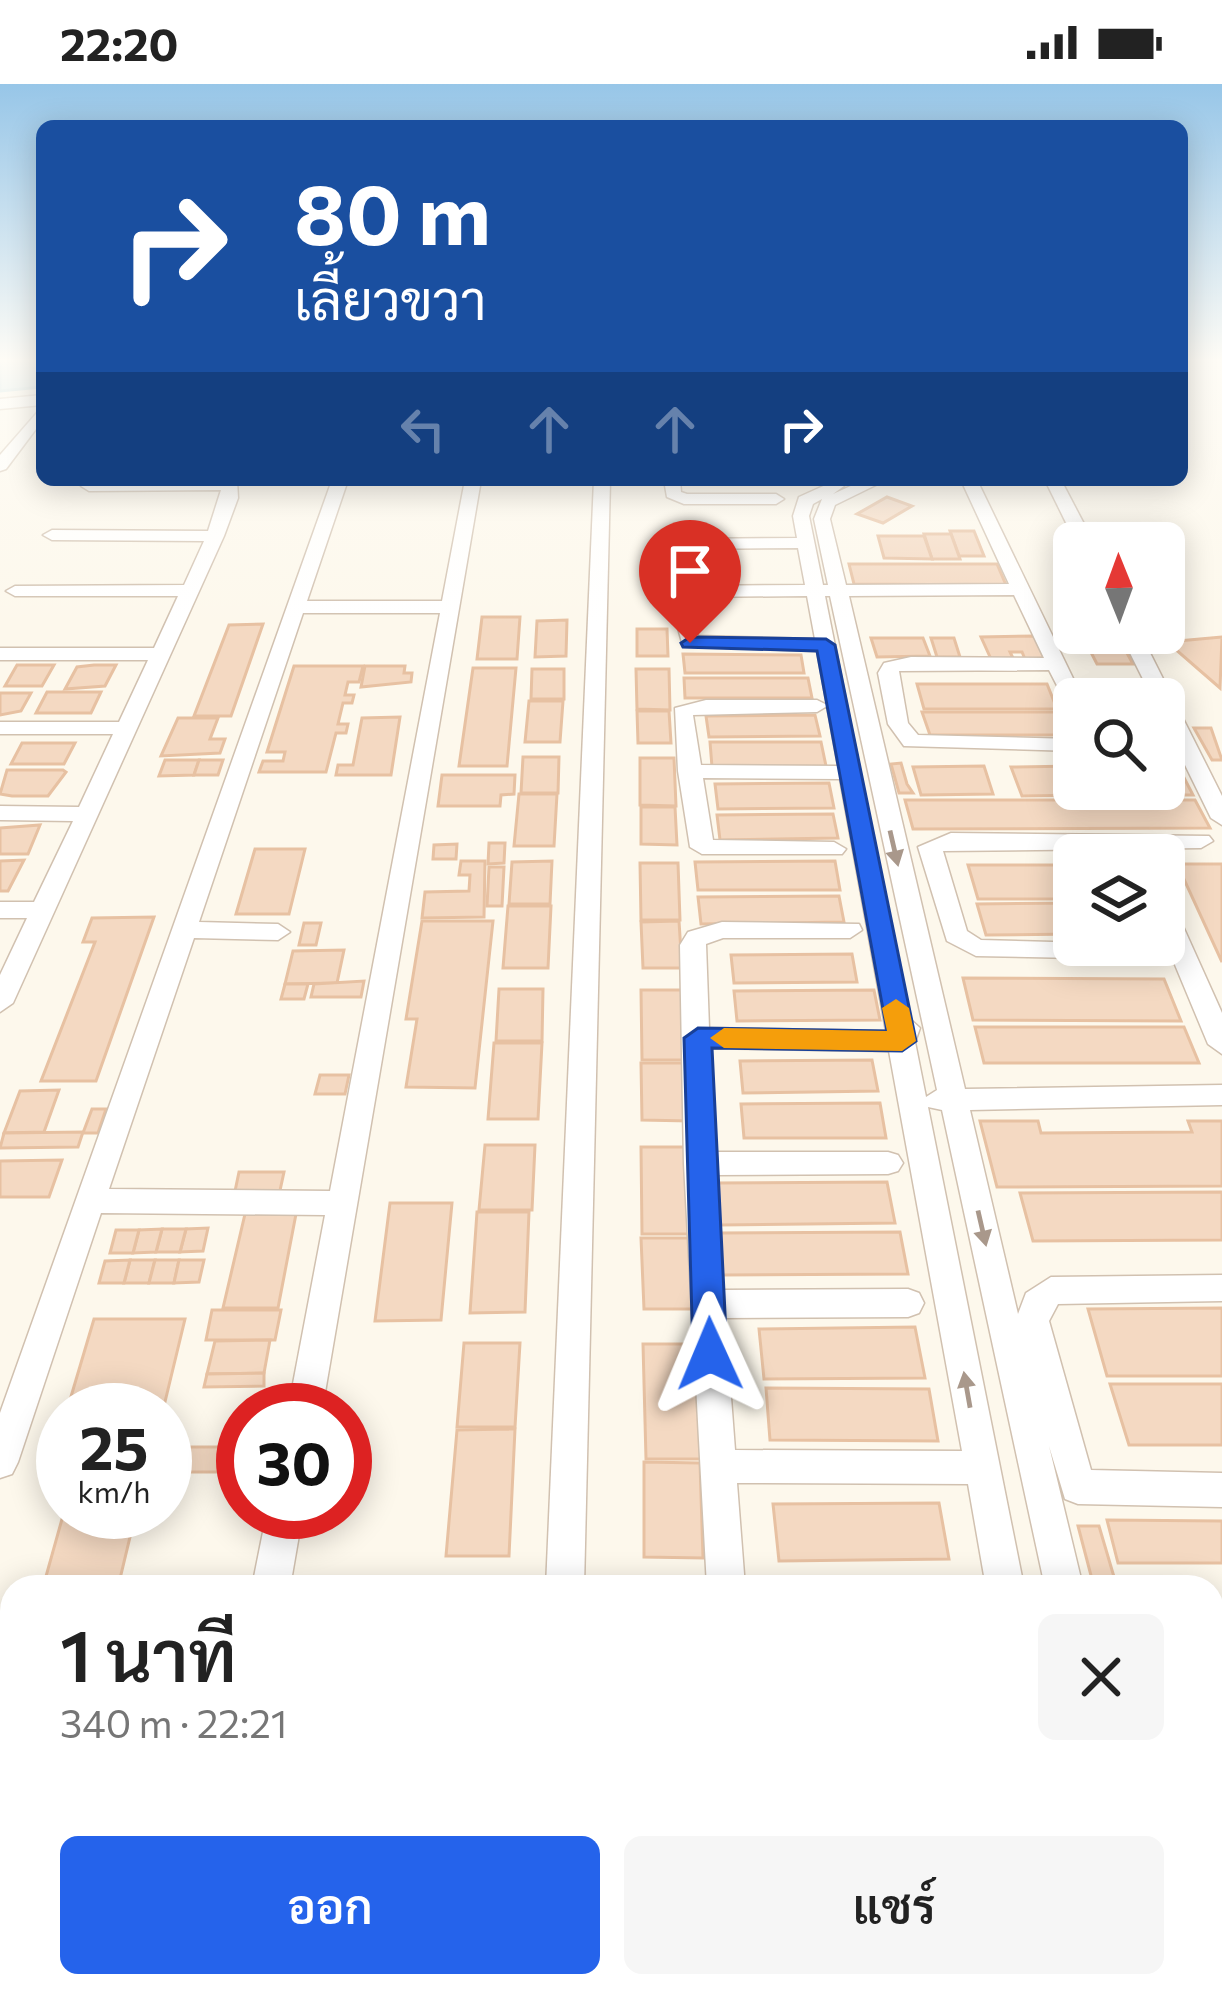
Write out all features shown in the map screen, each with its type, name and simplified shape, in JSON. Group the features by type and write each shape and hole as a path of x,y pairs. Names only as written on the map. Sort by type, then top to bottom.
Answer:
{"street":[{"path":"0,1003 215,536 228,486"},
{"path":"0,1462 338,486"},
{"path":"309,1383 472,486"},
{"path":"565,1575 602,486"},
{"path":"672,486 673,494 684,499 776,499"},
{"path":"837,486 802,504 807,542 826,591 925,982 1061,1575"},
{"path":"866,486 823,507 826,645 1003,1575"},
{"path":"971,486 1065,678"},
{"path":"1056,486 1074,522"},
{"path":"52,535 215,536"},
{"path":"807,542 682,544 677,548 677,592 690,643 826,645"},
{"path":"677,592 1022,589"},
{"path":"15,591 189,590"},
{"path":"296,607 451,607"},
{"path":"0,654 161,654"},
{"path":"1053,744 912,741 898,724 888,674 891,667 911,663 1059,664"},
{"path":"817,706 687,708 682,712 702,847 834,849"},
{"path":"0,728 126,728"},
{"path":"1185,743 1222,818"},
{"path":"689,771 850,773"},
{"path":"0,813 86,814"},
{"path":"1053,844 951,840 930,847 956,934 976,948 1053,949"},
{"path":"1185,843 1201,841"},
{"path":"0,910 43,910"},
{"path":"182,930 278,932"},
{"path":"725,1575 699,1164 693,945 698,938 722,930 850,930"},
{"path":"1185,957 1222,1044"},
{"path":"902,1041 925,982"},
{"path":"698,1038 902,1041"},
{"path":"914,1100 1222,1095"},
{"path":"699,1164 888,1163"},
{"path":"91,1201 344,1203"},
{"path":"1222,1288 1051,1291 1037,1303 1033,1321 1069,1470 1078,1487 1222,1490"},
{"path":"710,1304 908,1304"},
{"path":"718,1466 982,1468"},
{"path":"273,1575 280,1539"}],"building":[{"path":"887,497 912,506 883,523 857,514"},
{"path":"950,531 974,531 984,556 959,556"},
{"path":"924,534 951,534 960,559 932,559"},
{"path":"878,536 924,536 932,559 884,558"},
{"path":"849,564 997,564 1006,585 854,584"},
{"path":"482,617 520,617 517,659 477,659"},
{"path":"567,620 566,656 535,657 537,621"},
{"path":"263,624 231,716 194,716 229,625"},
{"path":"637,629 667,629 668,656 637,656"},
{"path":"1035,636 1045,658 1025,659 1022,652 1010,652 1013,658 991,659 981,637"},
{"path":"1222,637 1220,688 1181,654 1185,654 1185,640"},
{"path":"871,638 923,638 930,656 877,657"},
{"path":"931,638 954,638 960,657 937,657"},
{"path":"683,654 801,655 804,673 685,673"},
{"path":"1092,654 1128,654 1133,664 1097,664"},
{"path":"17,665 54,665 42,686 5,686"},
{"path":"116,665 105,686 65,689 77,667"},
{"path":"294,666 363,666 359,682 348,682 345,695 354,695 352,703 343,703 338,724 348,724 346,733 336,733 326,772 259,772 263,761 283,761 285,752 267,752"},
{"path":"365,666 405,666 404,673 412,673 411,682 361,687"},
{"path":"473,668 516,668 507,766 459,766"},
{"path":"532,669 564,669 564,699 531,699"},
{"path":"636,669 669,669 670,710 637,709"},
{"path":"684,678 808,678 812,698 685,698"},
{"path":"917,684 1047,684 1053,699 1053,709 924,709"},
{"path":"47,692 101,692 91,713 36,713"},
{"path":"0,693 31,693 21,711 0,715"},
{"path":"529,701 563,701 560,742 525,742"},
{"path":"637,711 669,711 671,743 638,743"},
{"path":"922,712 1053,712 1053,735 930,735"},
{"path":"815,715 820,736 709,737 706,716"},
{"path":"400,717 391,775 336,775 338,765 353,765 362,718"},
{"path":"178,718 218,718 210,739 225,739 220,753 161,756"},
{"path":"1194,728 1211,728 1222,760 1212,760"},
{"path":"710,742 821,742 826,766 712,767"},
{"path":"22,743 75,743 64,764 11,764"},
{"path":"523,757 559,757 558,793 521,793"},
{"path":"640,758 674,758 676,806 640,805"},
{"path":"165,760 199,760 194,775 159,776"},
{"path":"199,760 223,760 218,775 194,775"},
{"path":"901,763 913,793 899,793 891,764"},
{"path":"984,766 993,794 921,795 913,767"},
{"path":"1053,766 1053,796 1022,796 1011,767"},
{"path":"7,770 66,772 48,796 12,796 0,794"},
{"path":"442,775 515,775 514,794 501,795 500,806 438,806"},
{"path":"829,783 834,808 718,809 715,784"},
{"path":"519,794 557,794 554,846 514,846"},
{"path":"905,800 1053,800 1053,810 1185,810 1185,800 1195,800 1210,828 913,829"},
{"path":"641,807 675,807 677,845 641,844"},
{"path":"833,814 838,838 720,840 717,815"},
{"path":"40,825 28,854 0,854 0,828"},
{"path":"489,843 505,843 504,863 488,864"},
{"path":"457,844 456,859 433,859 434,845"},
{"path":"255,849 305,849 289,914 236,914"},
{"path":"24,860 8,891 0,891 0,861"},
{"path":"461,861 485,861 484,917 422,918 425,892 469,891 470,875 459,875"},
{"path":"552,861 550,904 509,904 512,862"},
{"path":"835,861 840,890 698,890 695,862"},
{"path":"640,863 678,863 680,920 641,920"},
{"path":"1185,864 1222,864 1222,962 1185,881"},
{"path":"968,865 1053,865 1053,899 978,899"},
{"path":"489,867 504,867 502,906 487,906"},
{"path":"839,896 844,922 701,924 698,897"},
{"path":"1053,903 1053,934 986,935 977,904"},
{"path":"508,906 551,906 548,968 503,968"},
{"path":"154,917 96,1081 41,1081 95,942 83,942 92,918"},
{"path":"422,921 493,921 475,1088 406,1087 417,1019 406,1019"},
{"path":"679,921 682,968 643,968 641,922"},
{"path":"304,923 321,923 316,945 299,945"},
{"path":"344,950 337,983 285,984 293,951"},
{"path":"852,954 857,982 734,983 731,955"},
{"path":"963,978 1164,979 1181,1021 973,1020"},
{"path":"364,981 361,997 311,997 314,984"},
{"path":"285,984 308,984 304,999 281,999"},
{"path":"499,989 543,989 542,1041 496,1041"},
{"path":"641,990 683,990 687,1060 642,1060"},
{"path":"874,990 880,1020 737,1021 734,991"},
{"path":"975,1027 1184,1027 1199,1063 984,1063"},
{"path":"494,1043 542,1043 538,1119 488,1119"},
{"path":"872,1060 878,1091 743,1093 740,1061"},
{"path":"641,1063 686,1063 689,1121 642,1120"},
{"path":"320,1075 349,1075 345,1094 315,1094"},
{"path":"59,1090 44,1132 4,1133 20,1091"},
{"path":"880,1103 886,1138 744,1138 741,1104"},
{"path":"92,1109 106,1109 98,1133 83,1133"},
{"path":"980,1121 1038,1121 1041,1133 1192,1132 1188,1121 1222,1121 1222,1186 997,1187"},
{"path":"83,1132 78,1147 0,1148 4,1133"},
{"path":"485,1145 535,1145 532,1210 479,1210"},
{"path":"641,1147 689,1147 692,1234 642,1234"},
{"path":"62,1160 49,1197 0,1197 0,1161"},
{"path":"239,1172 284,1172 279,1195 234,1196"},
{"path":"887,1182 895,1223 720,1225 716,1183"},
{"path":"1222,1192 1222,1240 1033,1241 1020,1193"},
{"path":"390,1203 452,1203 441,1320 375,1321"},
{"path":"477,1212 529,1212 525,1312 470,1313"},
{"path":"245,1214 296,1214 278,1308 223,1308"},
{"path":"208,1228 203,1251 180,1252 186,1229"},
{"path":"162,1229 186,1229 180,1252 156,1252"},
{"path":"162,1229 156,1252 133,1253 139,1230"},
{"path":"116,1230 139,1230 133,1253 110,1253"},
{"path":"900,1232 908,1274 722,1275 719,1233"},
{"path":"641,1238 693,1238 698,1309 644,1309"},
{"path":"130,1260 155,1260 149,1283 124,1283"},
{"path":"130,1260 124,1283 99,1283 105,1261"},
{"path":"155,1260 179,1260 174,1283 149,1283"},
{"path":"179,1260 204,1260 199,1282 174,1283"},
{"path":"1222,1308 1222,1376 1107,1376 1088,1309"},
{"path":"212,1310 281,1310 275,1340 206,1340"},
{"path":"94,1319 185,1319 170,1383 75,1383"},
{"path":"915,1327 925,1378 764,1379 759,1329"},
{"path":"270,1340 264,1373 207,1374 215,1341"},
{"path":"464,1343 520,1343 515,1427 457,1427"},
{"path":"643,1344 699,1344 705,1459 646,1459"},
{"path":"264,1373 264,1383 204,1387 207,1374"},
{"path":"1110,1384 1222,1384 1222,1445 1129,1445"},
{"path":"766,1388 929,1389 938,1441 770,1440"},
{"path":"515,1429 509,1556 446,1556 457,1430"},
{"path":"192,1447 216,1447 216,1472 192,1472"},
{"path":"644,1462 700,1463 703,1558 644,1557"},
{"path":"939,1503 949,1559 779,1561 773,1504"},
{"path":"1107,1520 1222,1521 1222,1563 1118,1563"},
{"path":"1078,1526 1099,1526 1113,1575 1091,1575"},
{"path":"56,1539 130,1539 121,1575 46,1575"}],"slow traffic":[{"path":"724,1038 902,1041 896,1008"}],"route":[{"path":"690,643 826,645 902,1041 698,1038 699,1164 710,1354"}]}
